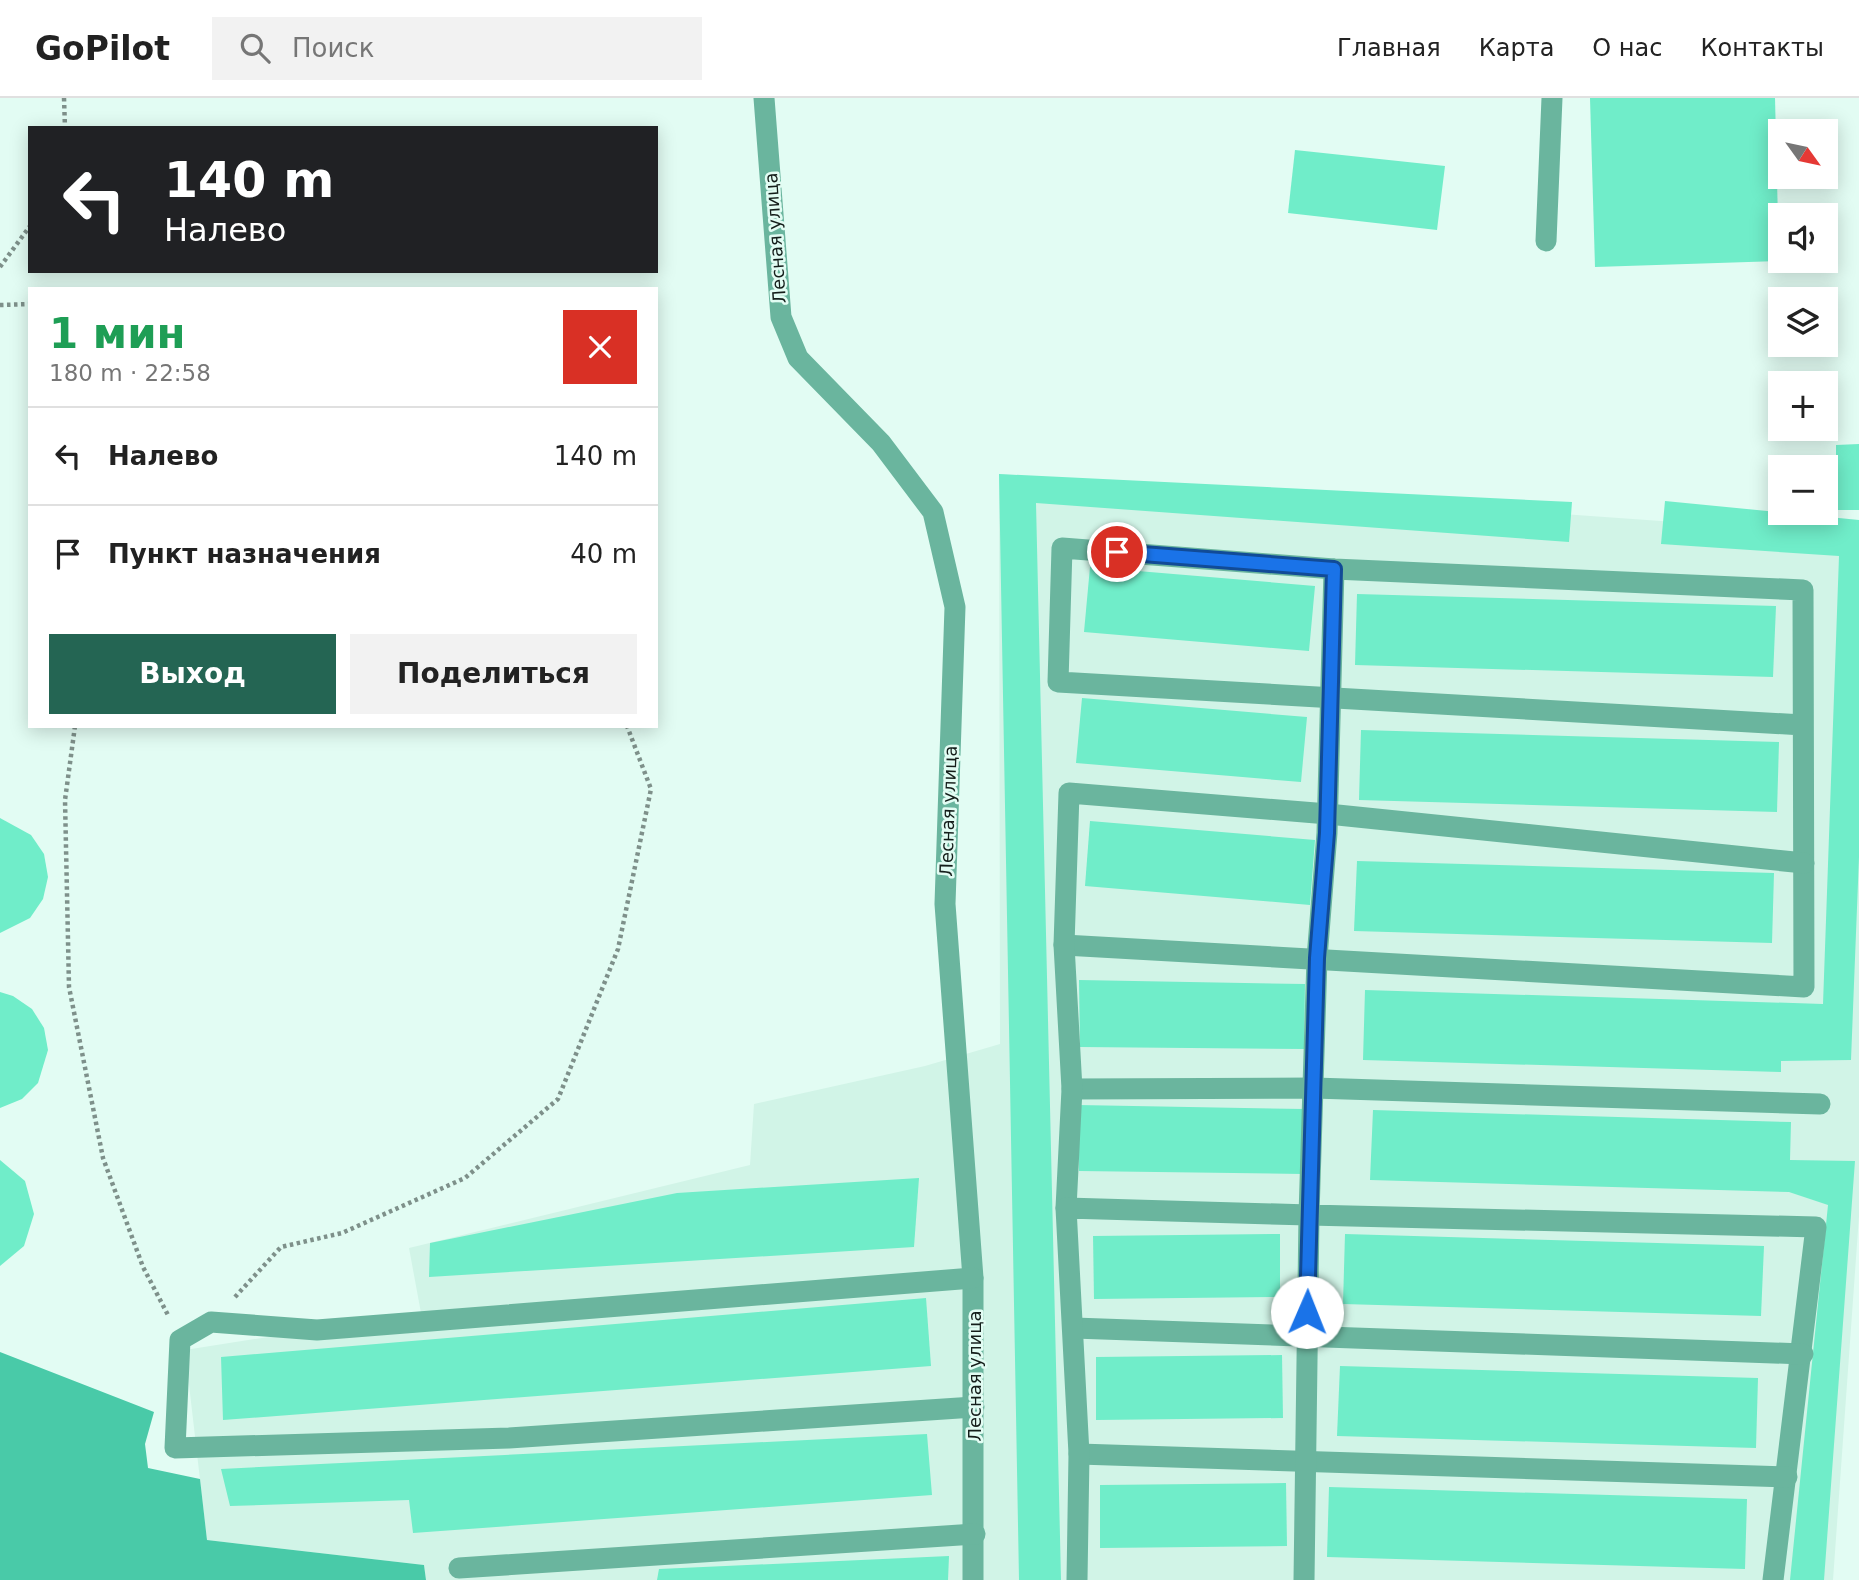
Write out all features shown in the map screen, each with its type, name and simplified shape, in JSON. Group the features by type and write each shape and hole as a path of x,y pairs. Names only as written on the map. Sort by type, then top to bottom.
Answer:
{"lane":[{"name":"Лесная улица","path":"764,98 781,317 798,358 881,443 933,512 955,607 945,904 973,1278 973,1580"},
{"path":"1546,241 1552,98"},
{"path":"1064,945 1804,988 1803,590 1334,569 1062,548 1058,682 1803,725"},
{"path":"1304,1580 1309,1215 1317,958 1328,814 1334,569"},
{"path":"1077,1580 1079,1454 1066,1208 1072,1089 1064,945 1069,793 1328,814 1804,863"},
{"path":"1072,1089 1314,1088 1820,1104"},
{"path":"1066,1208 1816,1227 1803,1354 1773,1580"},
{"path":"973,1278 317,1330 211,1322 180,1340 175,1447 509,1438 974,1406"},
{"path":"1074,1328 1803,1354"},
{"path":"1079,1454 1787,1477"},
{"path":"459,1568 975,1534"}],"path":[{"path":"64,98 65,126"},
{"path":"0,267 28,229"},
{"path":"0,305 28,304"},
{"path":"75,728 65,800 69,987 103,1158 143,1267 180,1340"},
{"path":"211,1322 281,1247 342,1233 465,1178 558,1099 618,949 651,789 628,728"}],"shaded area":[{"path":"999,474 1859,535 1859,1216 1833,1580 426,1580 424,1565 207,1540 185,1350 421,1313 409,1248 750,1165 754,1104 925,1066 1000,1044"}],"green space":[{"path":"0,1352 154,1412 145,1444 148,1468 200,1479 207,1540 424,1565 426,1580 0,1580"}],"building":[{"path":"1590,98 1775,98 1776,119 1768,119 1768,189 1777,189 1778,203 1768,203 1768,261 1595,267"},
{"path":"1295,150 1445,166 1437,230 1288,213"},
{"path":"1859,444 1859,510 1838,510 1836,445"},
{"path":"999,474 1572,502 1569,542 1036,503 1061,1580 1019,1580"},
{"path":"1665,501 1768,511 1768,525 1838,525 1838,518 1859,520 1859,857 1851,1060 1781,1061 1781,1072 1363,1060 1365,990 1823,1004 1839,556 1661,544"},
{"path":"1090,567 1315,586 1309,651 1084,632"},
{"path":"1357,594 1776,606 1773,677 1355,665"},
{"path":"1082,698 1307,717 1301,782 1076,763"},
{"path":"1361,730 1779,742 1777,812 1359,800"},
{"path":"0,818 31,835 44,854 48,877 43,899 30,918 0,933"},
{"path":"1090,821 1315,840 1310,905 1085,886"},
{"path":"1357,861 1774,873 1772,943 1354,931"},
{"path":"1079,980 1305,984 1304,1049 1080,1047"},
{"path":"0,992 13,996 32,1009 44,1028 48,1050 38,1083 22,1099 0,1108"},
{"path":"1078,1105 1304,1109 1303,1174 1079,1171"},
{"path":"1373,1110 1791,1122 1790,1160 1855,1161 1824,1580 1790,1580 1828,1205 1789,1192 1370,1180"},
{"path":"0,1160 25,1181 34,1214 24,1246 0,1266"},
{"path":"919,1178 914,1247 429,1277 430,1243 677,1193"},
{"path":"1280,1234 1280,1297 1094,1299 1093,1236"},
{"path":"1345,1234 1764,1246 1761,1316 1343,1304"},
{"path":"926,1298 931,1366 223,1420 221,1357"},
{"path":"1282,1355 1283,1418 1096,1420 1096,1357"},
{"path":"1340,1366 1758,1378 1756,1448 1337,1436"},
{"path":"927,1434 932,1495 413,1533 409,1500 230,1506 221,1469"},
{"path":"1286,1483 1287,1546 1100,1548 1100,1485"},
{"path":"1329,1487 1747,1499 1745,1569 1327,1557"},
{"path":"949,1556 948,1580 657,1580 659,1569"}],"route":[{"path":"1117,552 1334,569 1327,833 1317,958 1307,1312"}]}
